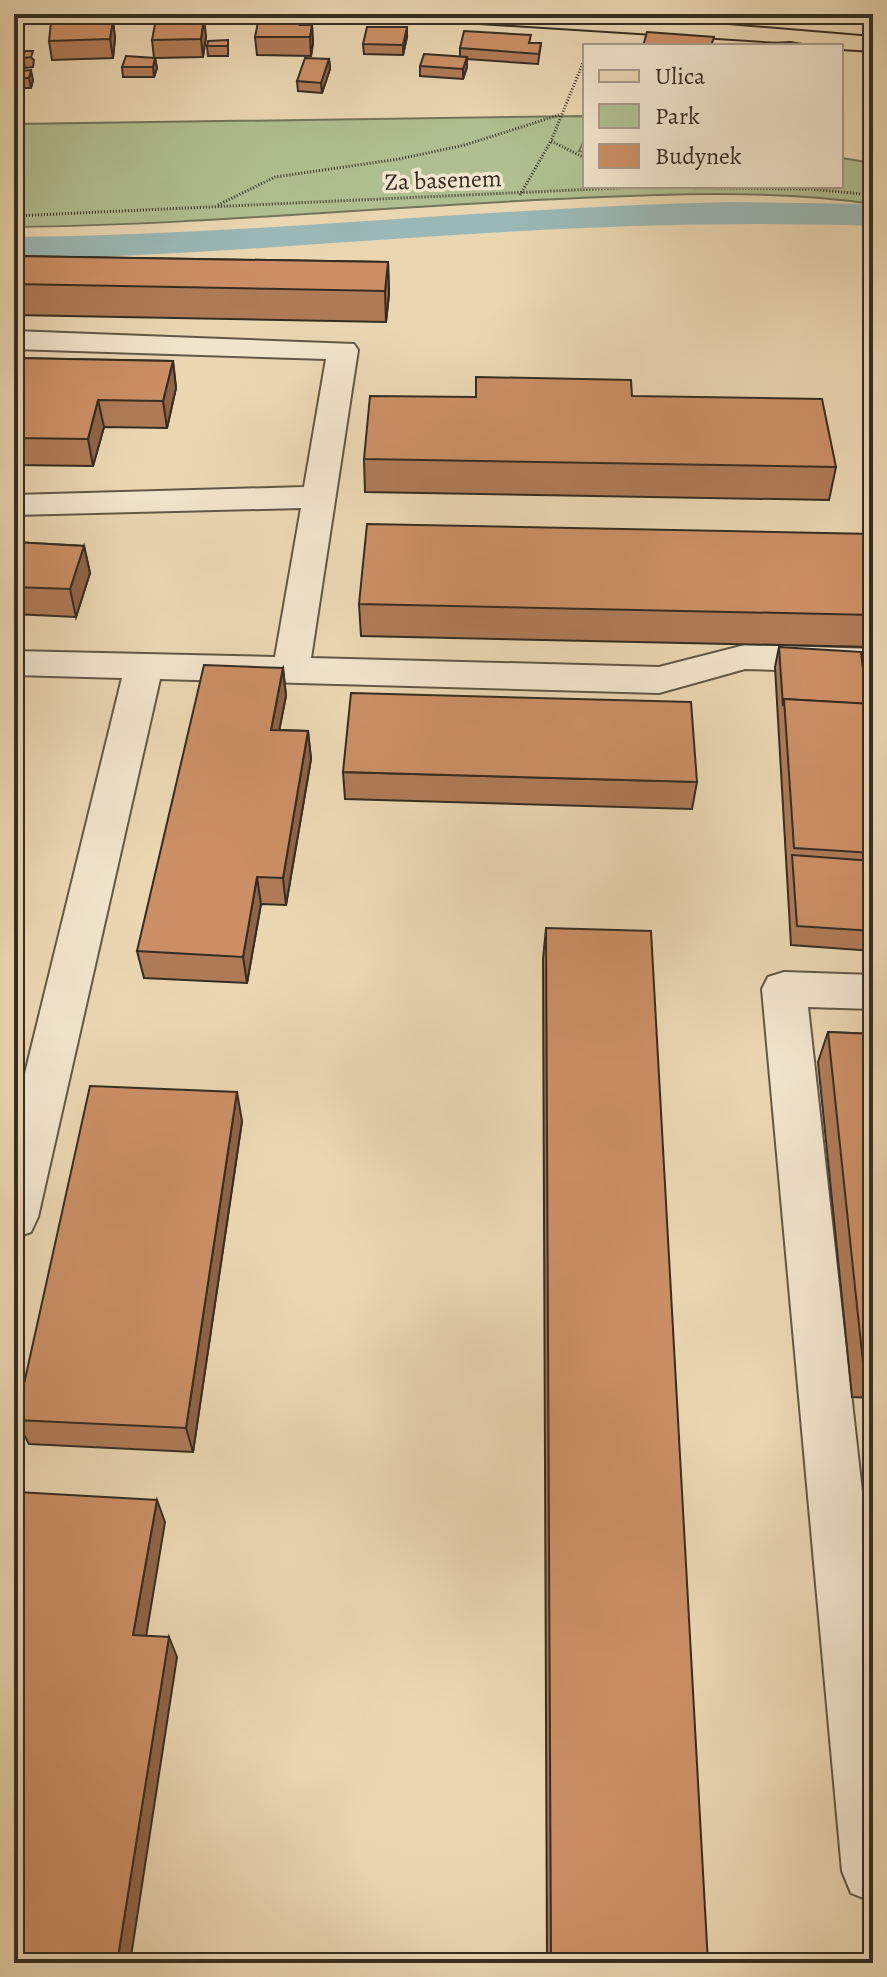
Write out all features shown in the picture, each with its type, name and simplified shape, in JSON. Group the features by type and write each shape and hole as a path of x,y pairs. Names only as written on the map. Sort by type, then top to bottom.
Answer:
{"main road":[{"path":"14,16 95,14"},
{"path":"447,14 620,23 873,44"}],"lane":[{"path":"14,340 343,350 291,670"},
{"path":"14,505 319,497"},
{"path":"14,663 659,680 745,657 873,661"},
{"path":"14,1217 144,666"},
{"path":"873,992 784,989 873,1871"}],"path":[{"path":"520,195 551,141 583,62"},
{"path":"213,207 275,177 399,159 465,145 559,115"},
{"path":"551,141 583,157"},
{"name":"Za basenem","path":"14,216 623,188"},
{"name":"Za basenem","path":"773,188 873,195"}],"green space":[{"path":"583,116 583,143 579,151 583,152 583,188 843,188 843,158 873,163 873,204 795,196 677,194 150,223 14,227 14,124"}],"building":[{"path":"259,17 302,18 300,25 312,25 310,37 255,37"},
{"path":"204,18 201,39 152,40 156,19"},
{"path":"113,20 110,39 49,41 51,22"},
{"path":"367,27 407,27 403,45 363,44"},
{"path":"464,31 531,35 529,43 541,43 539,54 460,48"},
{"path":"647,32 714,37 712,44 644,44"},
{"path":"228,40 228,46 207,46 208,41"},
{"path":"25,51 33,51 31,57 23,58"},
{"path":"424,54 467,57 463,69 420,66"},
{"path":"126,56 155,58 153,67 122,67"},
{"path":"305,58 329,59 321,83 297,81"},
{"path":"31,70 29,78 19,78 20,71"},
{"path":"14,256 388,262 385,291 14,284"},
{"path":"14,358 173,361 163,401 98,400 88,439 14,438"},
{"path":"476,377 631,380 632,396 822,399 836,467 364,459 370,396 476,397"},
{"path":"367,524 873,534 873,615 359,604"},
{"path":"14,542 84,546 70,589 14,587"},
{"path":"779,647 861,652 867,704 784,699 783,706"},
{"path":"204,665 283,668 271,730 308,731 283,878 257,877 243,957 137,951"},
{"path":"351,693 691,702 697,782 343,772"},
{"path":"784,699 873,704 873,853 794,848"},
{"path":"792,855 873,861 873,931 797,926"},
{"path":"546,928 651,931 708,1963 551,1963"},
{"path":"828,1032 873,1034 873,1372 864,1372"},
{"path":"90,1086 237,1092 186,1428 16,1420"},
{"path":"17,1492 157,1500 133,1635 169,1637 117,1963 14,1963 14,1507"}],"waterway":[{"path":"14,248 165,243 594,216 734,213 873,215"}]}
